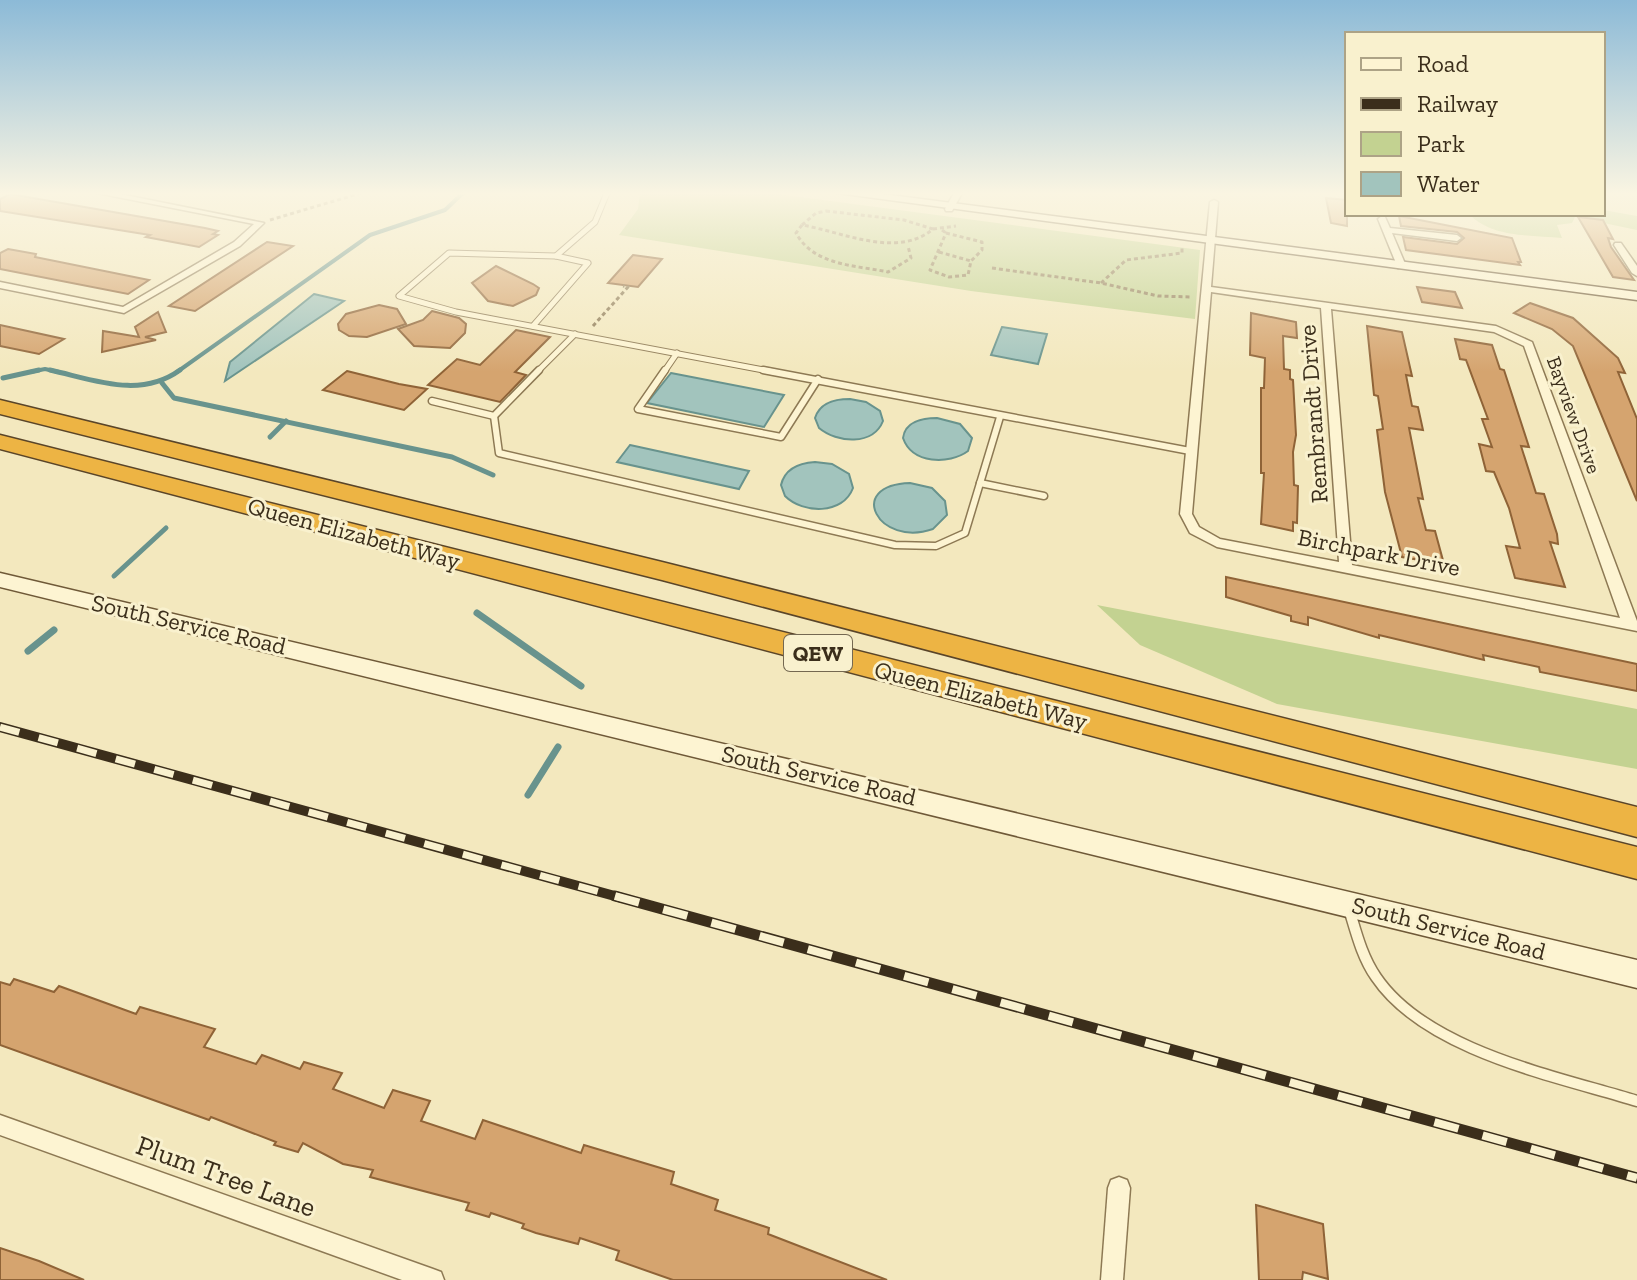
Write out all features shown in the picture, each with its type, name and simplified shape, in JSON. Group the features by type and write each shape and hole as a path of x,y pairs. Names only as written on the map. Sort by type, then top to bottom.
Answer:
{"highway":[{"name":"Queen Elizabeth Way","path":"0,407 693,579 1637,822"},
{"name":"Queen Elizabeth Way","path":"0,442 1637,863"}],"street":[{"path":"0,285 124,310 222,253"},
{"name":"Birchpark Drive","path":"1210,253 1186,514 1194,530 1217,543 1634,626"},
{"path":"1300,253 1637,296"},
{"path":"1396,253 1401,266"},
{"path":"1623,253 1637,273"},
{"name":"Bayview Drive","path":"1208,289 1496,329 1528,344 1634,626"},
{"name":"Rembrandt Drive","path":"1326,306 1346,568"},
{"name":"South Service Road","path":"0,580 1637,974"},
{"name":"Plum Tree Lane","path":"0,1125 433,1280"},
{"path":"1112,1280 1119,1188"}],"lane":[{"path":"533,326 588,263 556,256 449,253 399,296 456,312 1190,451"},
{"path":"556,256 560,253"},
{"path":"494,416 575,334"},
{"path":"677,353 638,409 781,437 818,379"},
{"path":"432,401 494,416"},
{"path":"494,416 499,453 895,545 936,546 965,533 1000,417"},
{"path":"980,483 1044,496"},
{"path":"1348,903 1359,943 1379,982 1423,1023 1496,1056 1637,1101"}],"path":[{"path":"813,253 827,260 888,272 911,258 910,253"},
{"path":"939,253 930,269 941,276 968,275 972,261 979,253"},
{"path":"942,253 972,261"},
{"path":"1101,283 1126,260 1182,253"},
{"path":"992,268 1101,283 1158,296 1195,297"},
{"path":"584,336 628,287 623,286"}],"green space":[{"path":"730,253 1200,253 1195,319 971,291"},
{"path":"1097,605 1637,709 1637,769 1277,704 1140,645"}],"water":[{"path":"314,294 344,301 225,381 230,362"},
{"path":"1002,327 1047,334 1038,364 991,355"},
{"path":"671,373 784,395 764,427 647,403"},
{"path":"850,399 866,402 880,411 883,421 878,429 871,435 854,440 835,437 819,428 815,418 820,408 834,401"},
{"path":"937,418 960,424 972,438 968,451 951,459 932,460 914,453 908,447 903,438 907,428 920,420"},
{"path":"630,445 749,471 739,489 617,462"},
{"path":"815,462 832,464 849,474 853,488 841,503 822,509 812,508 785,496 781,485 786,474 798,465"},
{"path":"910,483 932,488 945,501 947,515 933,529 914,533 897,530 876,514 874,503 878,494 890,486"}],"building":[{"path":"0,253 36,254 35,257 149,280 128,294 0,269"},
{"path":"251,253 283,253 195,311 169,306"},
{"path":"1427,253 1518,253 1520,265"},
{"path":"1599,253 1615,253 1634,280 1613,277"},
{"path":"633,255 662,259 638,287 608,283"},
{"path":"496,266 539,288 536,295 513,306 488,301 472,283"},
{"path":"1417,287 1455,292 1462,308 1422,302"},
{"path":"1530,303 1573,318 1618,358 1625,373 1618,372 1637,419 1637,501 1573,346 1552,329 1514,313"},
{"path":"379,305 397,309 406,324 367,337 349,336 339,330 338,324 346,314"},
{"path":"432,311 459,318 466,324 465,333 450,348 414,346 398,329 423,320"},
{"path":"158,312 166,332 145,337 156,340 102,352 103,331 139,337 135,327"},
{"path":"1251,313 1296,322 1297,338 1283,336 1284,369 1290,370 1290,379 1293,380 1296,435 1293,452 1294,485 1298,486 1297,523 1293,522 1293,531 1261,524 1264,473 1261,473 1261,388 1264,388 1265,358 1250,355"},
{"path":"0,325 64,339 39,354 0,346"},
{"path":"1367,326 1402,332 1412,376 1406,375 1412,406 1418,407 1423,430 1409,428 1423,499 1418,498 1426,530 1435,531 1444,564 1402,557 1385,492 1377,430 1383,429 1378,396 1374,395"},
{"path":"516,330 550,337 515,372 526,375 500,402 428,385 457,359 480,365"},
{"path":"1455,339 1492,345 1500,369 1504,370 1529,447 1521,446 1536,493 1544,494 1557,534 1558,544 1550,542 1565,587 1515,578 1506,546 1520,548 1509,508 1494,472 1486,471 1479,444 1492,447 1482,419 1488,419 1466,360 1460,359"},
{"path":"347,371 427,389 404,410 323,390"},
{"path":"1226,577 1637,664 1637,691 1540,672 1539,667 1483,655 1484,660 1379,635 1379,638 1308,617 1308,625 1291,621 1291,616 1226,597"},
{"path":"14,979 54,992 59,986 136,1014 140,1007 215,1029 204,1047 256,1064 262,1055 300,1069 304,1062 342,1073 333,1089 384,1108 393,1090 430,1101 421,1121 475,1139 483,1120 581,1153 584,1145 674,1172 671,1184 718,1200 715,1210 769,1228 768,1234 887,1280 673,1280 616,1260 619,1251 580,1238 578,1244 536,1233 522,1228 524,1224 491,1213 489,1217 466,1210 469,1203 370,1177 373,1170 343,1164 303,1143 298,1152 274,1145 276,1142 211,1117 209,1120 0,1045 0,982 10,985"},
{"path":"1256,1205 1323,1224 1328,1279 1303,1272 1302,1280 1259,1280"},
{"path":"0,1248 39,1261 84,1280 0,1280"}],"waterway":[{"path":"179,371 345,253"},
{"path":"30,372 39,370"},
{"path":"30,372 53,371"},
{"path":"53,371 59,372"},
{"path":"53,371 117,385 149,384 179,371"},
{"path":"3,378 30,372"},
{"path":"162,383 174,398 285,422"},
{"path":"270,437 285,422"},
{"path":"285,422 452,457 493,475"},
{"path":"114,576 166,528"},
{"path":"477,613 581,686"},
{"path":"28,651 54,630"},
{"path":"528,795 558,747"}],"railway":[{"path":"0,727 622,898"},
{"path":"615,896 1637,1178"}]}
